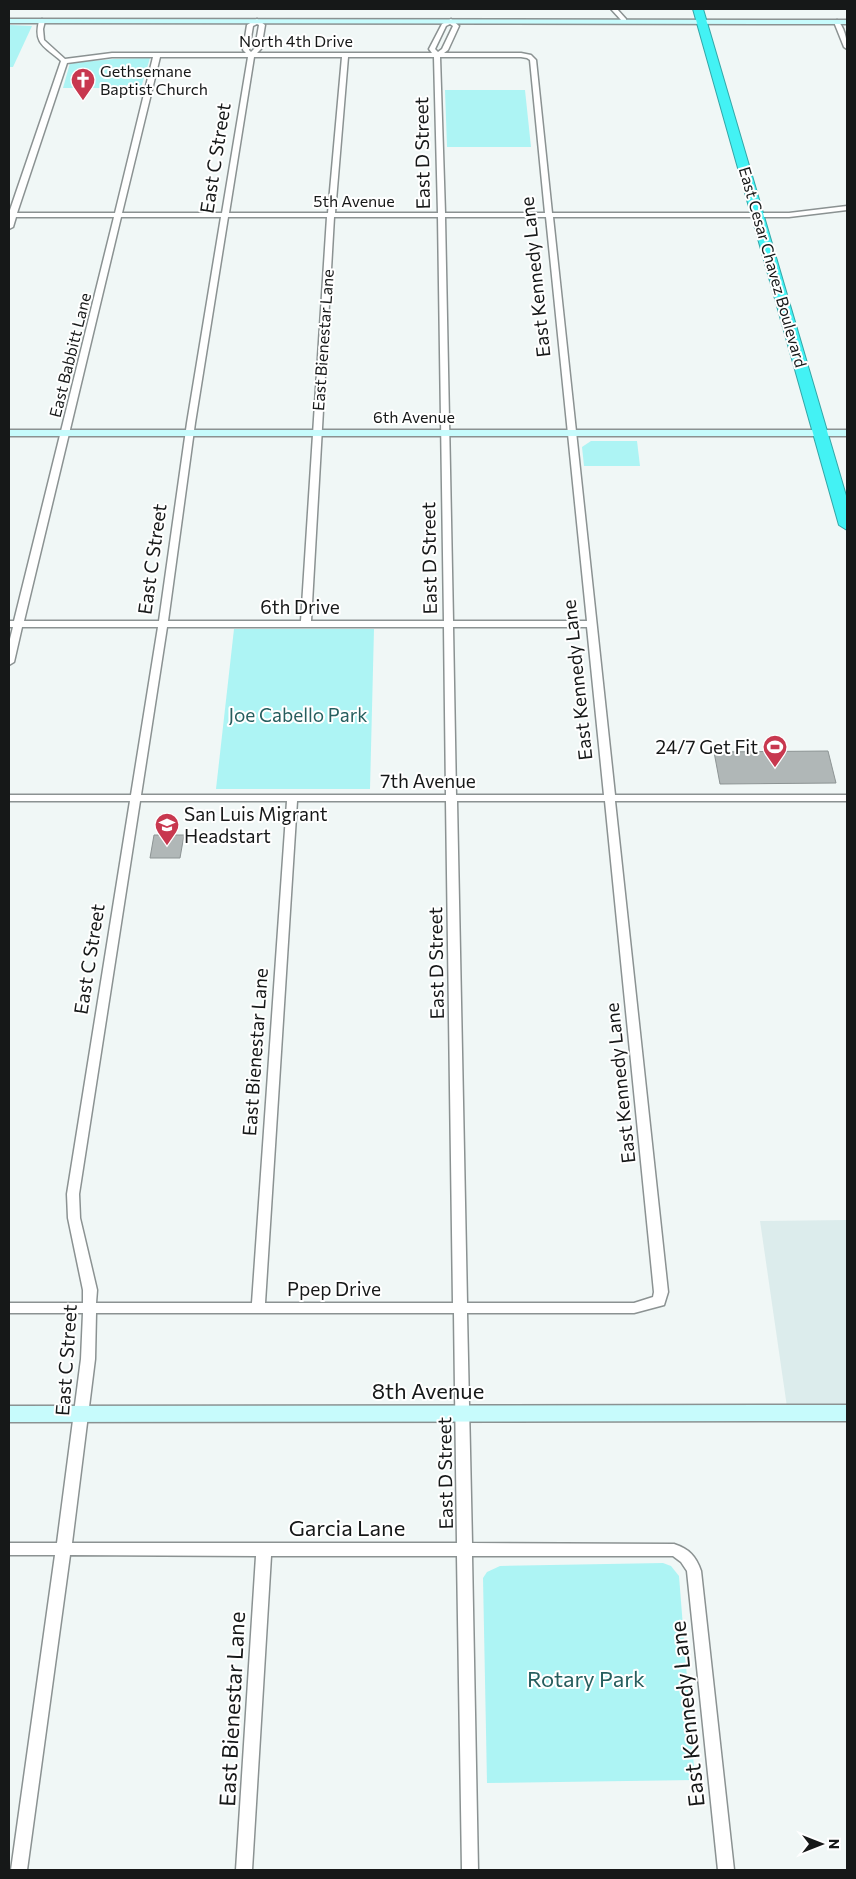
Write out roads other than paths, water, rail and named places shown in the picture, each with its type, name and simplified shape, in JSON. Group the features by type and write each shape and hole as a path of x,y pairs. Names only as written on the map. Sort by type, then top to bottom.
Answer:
{"highway":[{"name":"East Cesar Chavez Boulevard","path":"700,15 847,525"}],"street":[{"path":"9,228 11,215 64,61 39,39 38,34 47,9"},
{"path":"437,55 445,50 456,26 451,21 450,9"},
{"path":"614,9 624,20"},
{"path":"9,21 258,18 451,21 624,20 700,15 847,22"},
{"name":"East C Street","path":"19,1870 82,1414 91,1308 89,1282 74,1218 73,1194 163,624 190,433 251,55 258,49 262,25 258,18 250,25 246,50 251,55"},
{"name":"East D Street","path":"451,21 444,24 432,50 437,55 470,1870"},
{"path":"837,22 846,39 847,47"},
{"name":"North 4th Drive","path":"64,61 112,55 529,56"},
{"name":"East Babbitt Lane","path":"9,662 13,624 65,433 157,55"},
{"name":"East Bienestar Lane","path":"306,624 331,215 346,55"},
{"name":"East Kennedy Lane","path":"529,56 533,60 661,1281 659,1301"},
{"name":"5th Avenue","path":"11,215 758,215 807,214 847,208"},
{"name":"6th Avenue","path":"9,433 847,433"},
{"name":"6th Drive","path":"13,624 591,624"},
{"name":"7th Avenue","path":"9,798 847,798"},
{"name":"East Bienestar Lane","path":"258,1308 292,798"},
{"name":"Ppep Drive","path":"9,1308 634,1308 659,1301"},
{"name":"8th Avenue","path":"9,1414 462,1415 847,1413"},
{"name":"Garcia Lane","path":"9,1549 661,1548 674,1550 685,1555"},
{"name":"East Bienestar Lane","path":"244,1870 264,1550"},
{"name":"East Kennedy Lane","path":"685,1555 692,1562 694,1571 726,1870"}],"place":[{"name":"Gethsemane Baptist Church","path":"83,101"},
{"name":"24/7 Get Fit","path":"775,768"},
{"name":"San Luis Migrant Headstart","path":"167,846"}],"park label":[{"name":"Joe Cabello Park","path":"298,715"},
{"name":"Rotary Park","path":"586,1679"}]}
